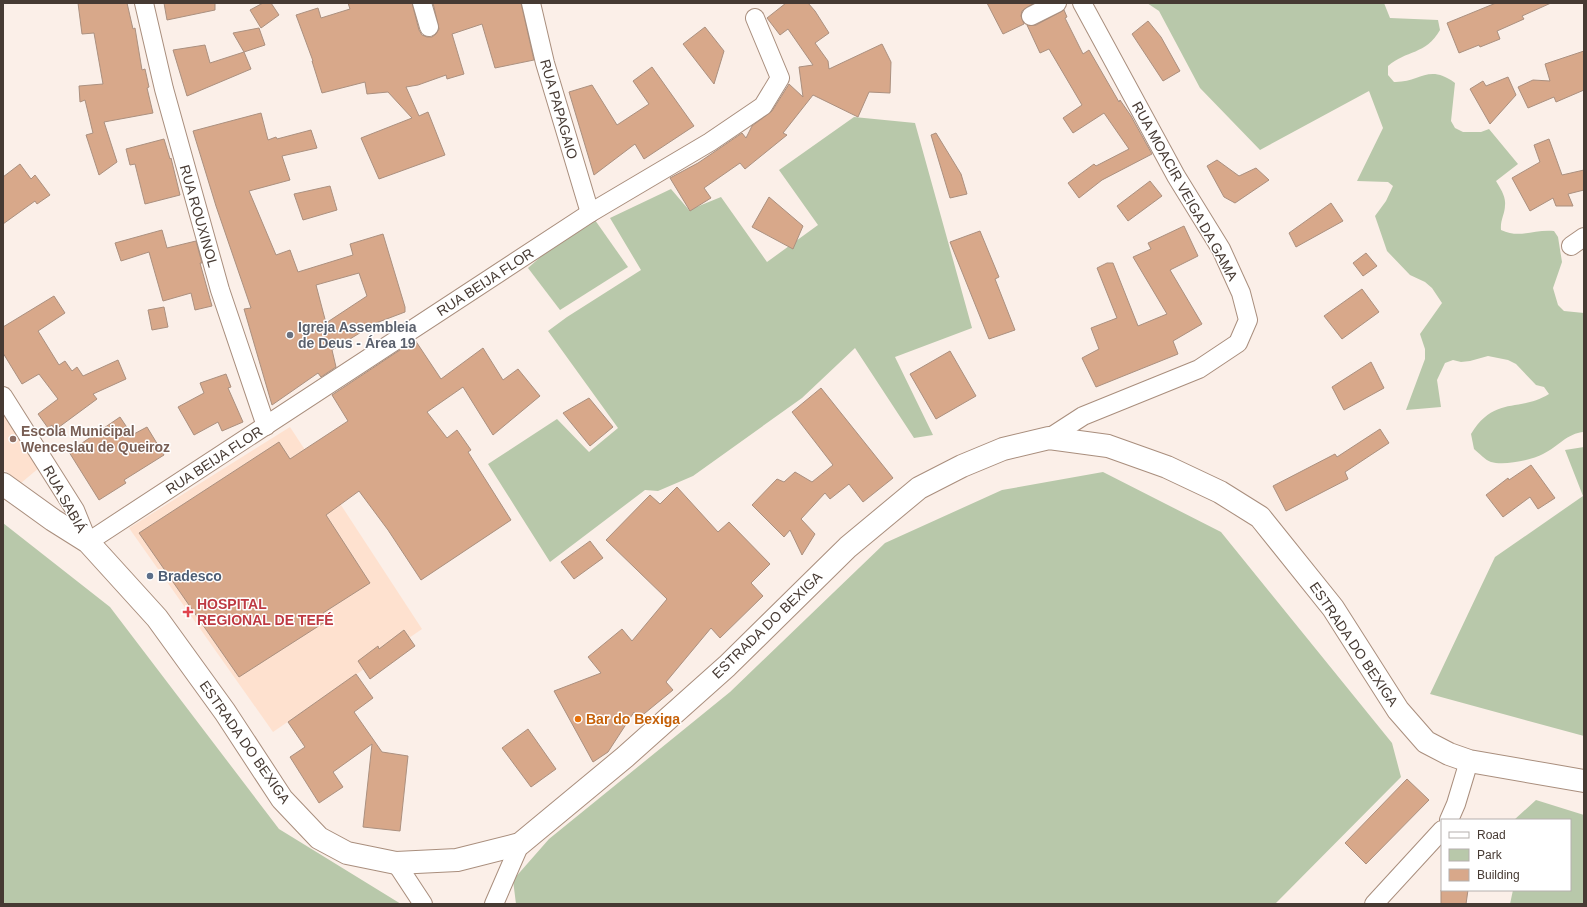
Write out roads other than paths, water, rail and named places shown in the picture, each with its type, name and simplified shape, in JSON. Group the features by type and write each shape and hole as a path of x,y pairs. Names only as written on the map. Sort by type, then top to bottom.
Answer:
{"street":[{"name":"RUA ROUXINOL","path":"144,3 164,89 220,290 266,426"},
{"path":"422,3 429,27"},
{"name":"RUA PAPAGAIO","path":"531,3 545,63 590,213"},
{"path":"1031,16 1058,3"},
{"name":"RUA MOACIR VEIGA DA GAMA","path":"1049,438 1083,416 1199,369 1238,343 1248,320 1241,293 1221,249 1176,176 1082,3"},
{"name":"RUA BEIJA FLOR","path":"88,542 590,213 710,142 763,106 780,78 755,18"},
{"name":"RUA SABIÁ","path":"3,396 75,510 88,542"},
{"name":"ESTRADA DO BEXIGA","path":"3,484 53,520 88,542 157,618 225,712 282,799 320,838 348,853 396,863 457,860 520,844 625,758 727,666 848,546 919,488 962,466 1003,449 1049,438 1108,446 1167,467 1220,492 1260,517 1333,608 1368,660 1398,710 1426,742 1449,754 1469,761 1584,781"},
{"path":"1449,819 1456,804 1469,761"},
{"path":"1374,904 1441,831"},
{"path":"494,904 520,844"},
{"path":"396,863 423,904"}],"place":[{"name":"Igreja Assembleia de Deus - Área 19","path":"290,335"},
{"name":"Escola Municipal Wenceslau de Queiroz","path":"13,439"},
{"name":"Bradesco","path":"150,576"},
{"name":"HOSPITAL REGIONAL DE TEFÉ","path":"188,612"},
{"name":"Bar do Bexiga","path":"578,719"}]}
